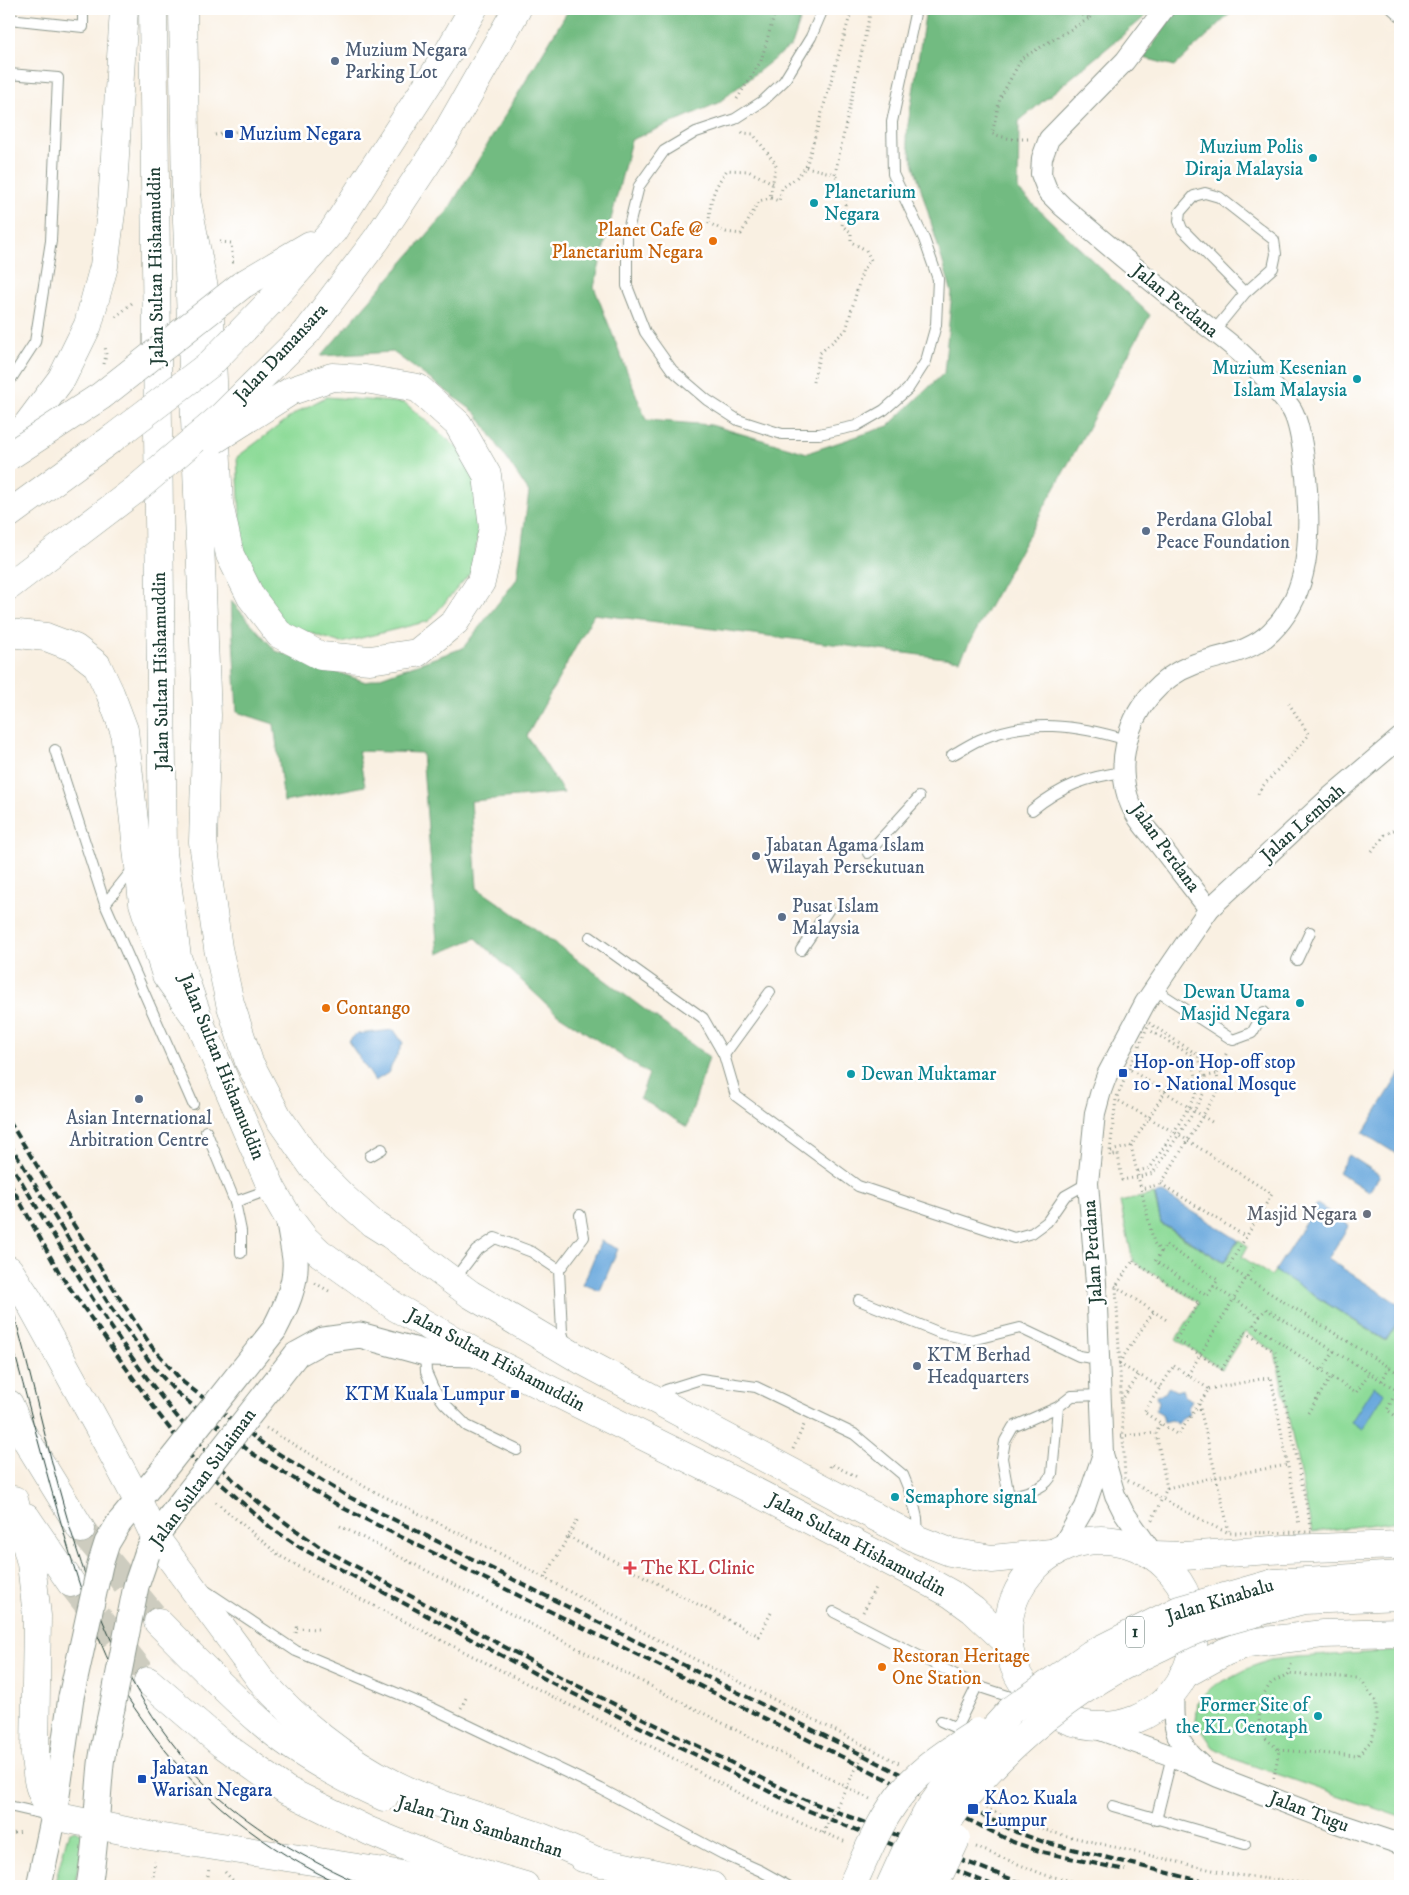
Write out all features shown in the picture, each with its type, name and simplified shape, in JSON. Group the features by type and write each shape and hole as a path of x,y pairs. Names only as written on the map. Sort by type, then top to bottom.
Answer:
{"main road":[{"path":"9,444 27,424 62,378 91,316 104,266 112,205 124,9"},
{"name":"Jalan Sultan Hishamuddin","path":"153,9 164,853 177,957 200,1023 272,1188 288,1217 304,1238 320,1254 396,1308 478,1354 748,1488 924,1579 958,1599 1009,1644"},
{"name":"Jalan Sultan Hishamuddin","path":"183,9 186,196 207,715 203,842 218,948 230,1003 249,1062 278,1117 313,1168 372,1223 392,1235 470,1294 567,1352 919,1540 950,1552 992,1559 1056,1550"},
{"path":"9,514 210,364 270,302 333,231 449,51 473,9"},
{"name":"Jalan Damansara","path":"9,586 135,490 221,418 307,332 377,239 443,139 517,9"},
{"path":"135,490 291,391 332,377 365,379 418,388 458,424 487,475 493,528 481,582 455,622 417,653 370,660 321,656 279,634 250,597 230,555 218,504 210,319 186,196"},
{"path":"9,456 101,396 241,273 333,231"},
{"path":"9,633 46,637 75,648 97,665 124,730 140,861 143,903 166,975 200,1023"},
{"path":"9,1270 28,1300 138,1501 151,1545 185,1576 260,1679 279,1701 360,1765 394,1784 427,1799 541,1837 601,1863"},
{"path":"9,1404 21,1431 81,1529"},
{"path":"11,1496 71,1583"},
{"path":"11,1496 32,1563 37,1616 36,1777 42,1796 54,1816 150,1836 474,1886"},
{"path":"1098,1539 1117,1540 1134,1544 1154,1555 1167,1566 1178,1579 1186,1594 1194,1626 1189,1660 1178,1682 1162,1704 1138,1719 1110,1727 1092,1727 1066,1720 1042,1707 1020,1679 1013,1662 1009,1644 1009,1615 1014,1599 1021,1584 1034,1567 1056,1550 1079,1541 1098,1539"},
{"path":"1154,1555 1184,1556 1303,1548 1400,1545"},
{"name":"Jalan Kinabalu","path":"890,1886 905,1853 928,1811 957,1770 1010,1712 1090,1654 1179,1610 1400,1575"},
{"name":"Jalan Kinabalu","path":"912,1886 919,1869 946,1823 992,1756 1089,1685 1126,1663 1277,1594 1304,1600 1400,1596"},
{"name":"Jalan Tun Sambanthan","path":"158,1622 261,1723 317,1763 341,1777 393,1801 453,1823 601,1863 712,1886"},
{"path":"1178,1682 1203,1662 1248,1643 1323,1634 1400,1632"},
{"name":"Jalan Tun Sambanthan","path":"148,1681 222,1744 286,1790 369,1831 439,1860 525,1886"},
{"path":"852,1886 879,1827 905,1789 937,1758 1010,1712"},
{"path":"934,1886 992,1756"}],"street":[{"name":"Jalan Perdana","path":"1154,1555 1123,1511 1115,1495 1103,1454 1100,1396 1111,1362 1096,1283 1088,1183 1100,1150 1095,1113 1107,1075 1135,1021 1154,990 1209,909 1135,813 1125,786 1123,762 1127,740 1143,705 1166,679 1195,664 1236,653 1252,646 1270,634 1286,615 1298,592 1306,561 1309,526 1301,438 1292,409 1246,357 1063,208 1048,192 1041,174 1042,158 1049,139 1125,61 1164,9"},
{"name":"Jalan Lembah","path":"1209,909 1328,799 1400,738"},
{"name":"Jalan Sultan Sulaiman","path":"39,1886 54,1816 71,1697 100,1565 107,1543 119,1523 274,1330 286,1307 294,1274 295,1261 288,1217"},
{"name":"Jalan Sultan Sulaiman","path":"89,1886 94,1856 101,1762 136,1586 151,1545 186,1496 296,1355 323,1340 360,1335 426,1353 478,1354"},
{"name":"Jalan Perdana","path":"1056,1550 1085,1507 1103,1454"},
{"name":"Jalan Tugu","path":"1178,1682 1173,1714 1176,1734 1180,1743 1192,1756 1218,1777"},
{"name":"Jalan Tugu","path":"1092,1727 1172,1756 1218,1777 1340,1824 1400,1844"}],"lane":[{"path":"9,19 83,27 83,9"},
{"path":"823,9 811,37 784,81 763,100 735,119 696,132 664,151 639,186 627,234 627,286 645,332 672,370 706,400 738,420 782,434 819,434 856,426 884,410 908,389 926,361 936,325 938,279 924,239 893,174 892,122 916,9"},
{"path":"1392,9 1400,16"},
{"path":"9,74 58,78 51,241 35,342 9,382"},
{"path":"1213,332 1245,293 1273,268 1276,254 1274,240 1220,197 1205,193 1194,196 1180,212 1182,229 1245,293"},
{"path":"952,755 986,738 1007,731 1042,725 1060,725 1127,740"},
{"path":"55,750 105,904 193,1104"},
{"path":"1032,810 1052,794 1074,783 1098,775 1124,772"},
{"path":"868,853 919,797"},
{"path":"105,904 140,861"},
{"path":"801,950 829,909"},
{"path":"1298,960 1310,932"},
{"path":"590,937 703,1018 724,1054 736,1096 858,1186 1014,1238 1032,1233 1047,1222 1065,1196 1088,1183"},
{"path":"1154,990 1233,1040 1252,1033 1264,1012"},
{"path":"724,1054 770,992"},
{"path":"206,1131 235,1202 241,1231 241,1253"},
{"path":"370,1156 382,1149"},
{"path":"235,1202 272,1188"},
{"path":"567,1352 562,1332 559,1270 584,1237 580,1215"},
{"path":"452,1282 476,1251 496,1238 532,1252 559,1270"},
{"path":"859,1300 940,1333 972,1340 1020,1328 1079,1356 1111,1362"},
{"path":"426,1353 426,1372 433,1388 444,1403 468,1426 517,1450"},
{"path":"651,1398 666,1390 702,1379 756,1387 854,1434 903,1475 912,1496 919,1540"},
{"path":"1058,1407 1052,1474 1049,1481 1044,1486 1009,1497 1002,1458 1005,1440 1013,1427 1058,1407 1076,1395 1100,1396"},
{"path":"185,1576 296,1651 432,1708 616,1797 722,1854 761,1871 788,1886"},
{"path":"834,1612 977,1686 1042,1707"},
{"path":"956,1728 977,1686"},
{"path":"941,1721 956,1728 992,1756"},
{"path":"1156,1820 1172,1756"},
{"path":"9,1806 54,1816"},
{"path":"1113,1806 1244,1844"}],"path":[{"path":"732,107 761,61 776,9"},
{"path":"773,183 748,171 728,170 720,180 710,201 709,223 726,232 742,234 759,201 770,198 779,201 782,188 795,179 806,167 852,9"},
{"path":"813,382 820,353 846,330 863,269 871,260 866,250 851,242 851,232 842,226 846,199 835,174 871,9"},
{"path":"1067,9 1090,18"},
{"path":"1049,139 1011,139 992,134 1000,98 1022,58 1090,18 1098,9"},
{"path":"215,135 258,128"},
{"path":"753,134 776,164 770,198"},
{"path":"806,167 835,174"},
{"path":"220,242 231,243 233,262 241,273"},
{"path":"111,321 132,303"},
{"path":"102,373 106,355 104,336"},
{"path":"1258,794 1262,787 1309,735 1288,702"},
{"path":"1372,851 1384,835 1400,827"},
{"path":"1149,1023 1198,1054 1207,1087 1179,1135 1153,1173 1122,1180 1118,1154 1110,1156 1100,1150 1114,1098 1149,1023"},
{"path":"1141,1189 1161,1184 1188,1141 1219,1090 1217,1074 1233,1040"},
{"path":"1138,1171 1150,1168 1199,1089 1191,1054 1172,1044"},
{"path":"1124,1066 1216,1124"},
{"path":"1161,1252 1154,1243 1131,1146 1170,1084 1217,1074"},
{"path":"1114,1098 1179,1135 1272,1194 1228,1267 1400,1374"},
{"path":"1100,1150 1131,1146"},
{"path":"1161,1184 1246,1237"},
{"path":"1166,1245 1218,1280 1214,1286 1208,1296 1155,1261 1166,1245"},
{"path":"1133,1261 1199,1303 1176,1339 1200,1355 1222,1368 1245,1332 1275,1352 1312,1532 1230,1533 1125,1479 1121,1401 1111,1362 1116,1286 1133,1261"},
{"path":"1188,1375 1254,1265"},
{"path":"315,1283 336,1295"},
{"path":"1096,1283 1111,1283 1168,1321"},
{"path":"1214,1286 1260,1316"},
{"path":"1369,1373 1356,1393 1254,1325 1266,1309 1398,1391 1387,1410 1400,1419"},
{"path":"1111,1362 1154,1311"},
{"path":"1322,1371 1334,1351"},
{"path":"1111,1362 1160,1387"},
{"path":"1209,1389 1178,1435 1144,1412 1174,1366 1209,1389 1271,1377 1300,1532"},
{"path":"1382,1381 1389,1368"},
{"path":"1117,1407 1139,1375"},
{"path":"1308,1413 1331,1376"},
{"path":"1199,1404 1230,1533"},
{"path":"1158,1508 1167,1488 1156,1433 1161,1423"},
{"path":"790,1456 804,1425"},
{"path":"265,1427 367,1488 500,1554 667,1645 905,1766"},
{"path":"1122,1436 1156,1433"},
{"path":"831,1464 859,1478"},
{"path":"1167,1488 1288,1464"},
{"path":"216,1502 280,1556 313,1574 652,1747 772,1811 850,1844"},
{"path":"545,1578 579,1518"},
{"path":"340,1526 872,1800"},
{"path":"568,1537 759,1636 772,1613"},
{"path":"862,1614 875,1588"},
{"path":"297,1628 319,1629"},
{"path":"1288,1674 1295,1658"},
{"path":"1288,1674 1357,1678 1368,1688 1376,1702 1376,1721 1372,1740 1357,1756 1279,1750 1265,1738 1260,1726 1258,1713 1261,1698 1271,1683 1288,1674"},
{"path":"823,1833 867,1747"},
{"path":"1273,1784 1279,1750"},
{"path":"982,1806 1010,1819 1055,1833 1229,1874 1348,1886"},
{"path":"9,1834 23,1832"},
{"path":"972,1845 1045,1875 1094,1886"},
{"path":"152,1886 155,1855"},
{"path":"207,1886 209,1862"},
{"path":"224,1871 238,1886"}],"green space":[{"path":"569,9 804,9 792,45 718,103 631,140 594,287 646,420 711,425 807,453 888,426 944,373 952,293 906,138 926,9 1150,9 1147,15 1019,121 1018,190 1150,315 960,660 594,614 527,736 564,793 471,801 477,888 565,950 709,1057 687,1127 640,1098 649,1074 556,1013 476,938 438,954 422,753 358,751 365,786 284,802 274,724 237,712 231,601 276,651 366,682 463,648 517,579 529,492 476,413 393,352 321,356 447,212"},
{"path":"1177,9 1235,9 1175,66 1144,58"},
{"path":"326,397 405,403 468,457 483,509 472,571 429,621 341,643 283,624 242,556 237,457 297,412"},
{"path":"1154,1194 1161,1224 1224,1263 1239,1240 1248,1246 1242,1257 1271,1276 1275,1271 1386,1341 1400,1319 1400,1521 1312,1532 1275,1352 1245,1332 1222,1369 1176,1339 1199,1303 1133,1261 1120,1202"},
{"path":"1400,1651 1400,1817 1234,1759 1213,1747 1196,1721 1198,1701 1212,1687 1251,1667 1270,1660"},
{"path":"75,1830 85,1837 74,1886 54,1886 67,1837 70,1832"}],"water":[{"path":"394,1030 403,1043 388,1073 375,1081 348,1041 357,1034"},
{"path":"1400,1073 1400,1144 1395,1153 1363,1133"},
{"path":"1349,1155 1380,1175 1369,1192 1338,1172"},
{"path":"1163,1193 1238,1240 1224,1262 1161,1223 1155,1194"},
{"path":"1317,1204 1349,1225 1328,1259 1400,1305 1400,1318 1386,1340 1275,1271"},
{"path":"601,1241 618,1249 600,1291 583,1284"},
{"path":"1169,1386 1176,1391 1183,1389 1185,1396 1192,1400 1188,1407 1190,1415 1183,1417 1178,1424 1171,1420 1164,1422 1162,1414 1155,1410 1159,1403 1157,1395 1165,1393"},
{"path":"1374,1386 1385,1393 1363,1429 1351,1422"}],"tunnel":[{"path":"81,1529 158,1622"},
{"path":"71,1583 148,1681"}],"tram line":[{"path":"9,1296 72,1534 92,1593 115,1649 144,1703 195,1774 237,1812 299,1853 365,1886"},
{"path":"9,1332 51,1488 78,1579 98,1637 124,1692 165,1749 209,1797 233,1818 286,1855 344,1886"}],"railway":[{"path":"9,1121 152,1347 183,1382 266,1446 347,1496 1016,1832 1044,1842 1221,1886"},
{"path":"9,1143 110,1306 153,1366 175,1391 253,1454 341,1507 1013,1842 1042,1852 1125,1870"},
{"path":"9,1161 90,1294 156,1390 196,1440 231,1478 258,1502 293,1528 320,1547 564,1679 806,1800 1029,1886"},
{"path":"9,1182 60,1274 157,1412 193,1459 271,1528 301,1548 560,1687 802,1808 995,1886"}],"place":[{"name":"Muzium Negara Parking Lot","path":"335,61"},
{"name":"Muzium Negara","path":"229,134"},
{"name":"Muzium Polis Diraja Malaysia","path":"1313,158"},
{"name":"Planetarium Negara","path":"814,203"},
{"name":"Planet Cafe @ Planetarium Negara","path":"713,241"},
{"name":"Muzium Kesenian Islam Malaysia","path":"1357,379"},
{"name":"Perdana Global Peace Foundation","path":"1146,531"},
{"name":"Jabatan Agama Islam Wilayah Persekutuan","path":"756,856"},
{"name":"Pusat Islam Malaysia","path":"782,917"},
{"name":"Dewan Utama Masjid Negara","path":"1300,1003"},
{"name":"Contango","path":"326,1008"},
{"name":"Hop-on Hop-off stop 10 - National Mosque","path":"1123,1073"},
{"name":"Dewan Muktamar","path":"851,1074"},
{"name":"Asian International Arbitration Centre","path":"139,1099"},
{"name":"Masjid Negara","path":"1367,1214"},
{"name":"KTM Berhad Headquarters","path":"917,1366"},
{"name":"KTM Kuala Lumpur","path":"515,1394"},
{"name":"Semaphore signal","path":"895,1497"},
{"name":"The KL Clinic","path":"630,1568"},
{"name":"Restoran Heritage One Station","path":"882,1667"},
{"name":"Former Site of the KL Cenotaph","path":"1318,1716"},
{"name":"Jabatan Warisan Negara","path":"142,1779"},
{"name":"KA02 Kuala Lumpur","path":"973,1809"}]}
